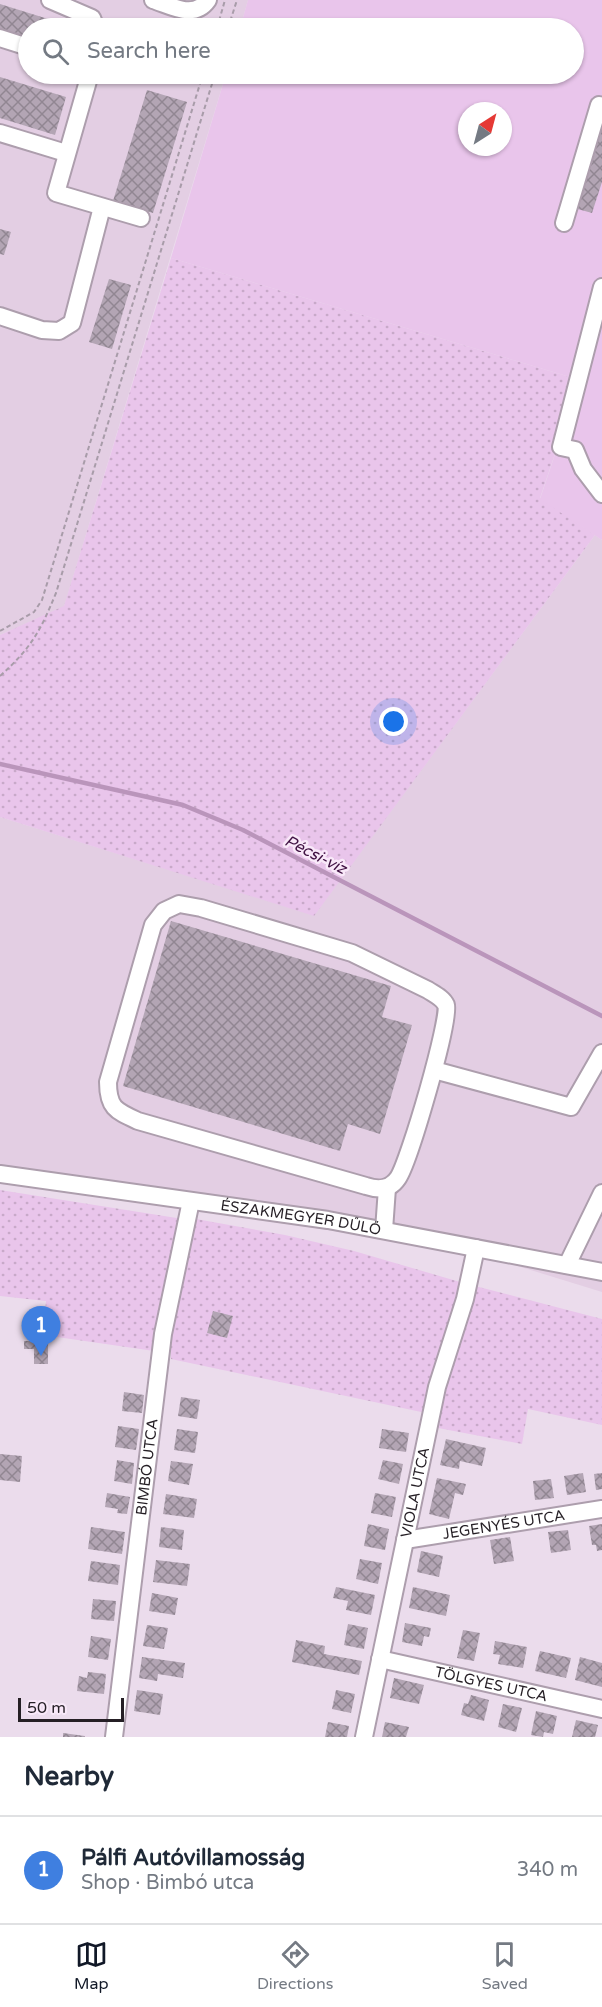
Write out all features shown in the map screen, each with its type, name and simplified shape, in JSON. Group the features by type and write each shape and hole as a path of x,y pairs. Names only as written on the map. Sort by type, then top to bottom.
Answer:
{"street":[{"path":"50,0 92,18"},
{"path":"153,0 187,12 204,6 208,0"},
{"path":"0,38 18,44"},
{"path":"87,84 56,193 141,218"},
{"path":"564,223 599,105"},
{"path":"0,133 66,153"},
{"path":"0,316 42,330 59,331 72,323 102,207"},
{"path":"602,287 561,447 575,450 583,469 602,494"},
{"path":"179,904 201,908 352,953 438,996 446,1005 447,1017 434,1070 406,1160 398,1178 387,1188 376,1189 138,1121 119,1112 108,1099 108,1082 153,925 164,911 179,904"},
{"path":"434,1070 571,1107 602,1053"},
{"name":"ÉSZAKMEGYER DŰLŐ","path":"0,1174 384,1230 602,1272"},
{"path":"384,1230 387,1188"},
{"path":"567,1264 602,1193"},
{"name":"BIMBÓ UTCA","path":"114,1737 163,1334 191,1201"},
{"name":"VIOLA UTCA","path":"364,1737 437,1387 465,1299 476,1248"},
{"name":"JEGENYÉS UTCA","path":"405,1540 602,1509"},
{"name":"TÖLGYES UTCA","path":"380,1659 602,1709"}],"path":[{"path":"220,18 225,0"},
{"path":"231,18 237,0"},
{"path":"0,631 34,612 42,600 200,84"},
{"path":"0,676 24,655 43,626 56,593 212,84"}],"shaded area":[{"path":"0,0 248,0 243,18 18,18 18,84 223,84 64,607 0,635"},
{"path":"248,0 602,0 602,540 540,499 580,380 171,258 223,84 584,84 584,18 243,18"},
{"path":"171,258 580,380 540,498 595,535 314,916 0,817 0,635 64,606"},
{"path":"595,535 602,540 602,1292 469,1251 0,1181 0,817 314,915"},
{"path":"0,1190 183,1219 161,1352 43,1335 46,1301 0,1296"},
{"path":"196,1219 285,1235 354,1251 460,1282 426,1413 171,1359 171,1331"},
{"path":"475,1286 602,1319 602,1425 528,1409 522,1444 433,1427"}],"building":[{"path":"0,4 45,18 18,18 18,39 0,33"},
{"path":"0,77 66,97 55,135 0,118"},
{"path":"147,90 187,102 153,213 113,201"},
{"path":"602,119 602,182 592,213 574,208"},
{"path":"0,229 11,232 4,255 0,254"},
{"path":"109,279 131,285 112,349 89,342"},
{"path":"171,921 391,986 382,1017 412,1025 380,1134 348,1124 340,1151 123,1086"},
{"path":"213,1311 233,1316 227,1338 207,1333"},
{"path":"24,1341 48,1341 48,1364 34,1364 34,1349 24,1349"},
{"path":"124,1392 144,1395 142,1413 122,1411"},
{"path":"181,1397 200,1400 197,1419 178,1416"},
{"path":"118,1426 139,1429 136,1450 115,1447"},
{"path":"177,1429 198,1432 195,1453 174,1450"},
{"path":"382,1429 409,1433 406,1452 379,1448"},
{"path":"446,1439 486,1448 482,1466 460,1461 459,1469 440,1465"},
{"path":"0,1454 22,1456 20,1482 0,1480"},
{"path":"117,1460 134,1463 132,1484 114,1481"},
{"path":"383,1460 403,1464 399,1484 378,1479"},
{"path":"171,1461 193,1464 189,1485 168,1481"},
{"path":"583,1473 586,1492 567,1495 564,1476"},
{"path":"602,1473 602,1489 596,1490 594,1474"},
{"path":"437,1478 466,1484 463,1495 455,1493 449,1519 429,1514"},
{"path":"551,1479 554,1498 535,1500 533,1481"},
{"path":"107,1493 130,1497 127,1514 117,1513 118,1509 105,1507"},
{"path":"375,1493 396,1497 392,1517 371,1513"},
{"path":"166,1494 197,1499 194,1518 163,1514"},
{"path":"368,1524 389,1529 385,1550 364,1546"},
{"path":"602,1524 602,1550 597,1551 596,1545 592,1545 589,1526"},
{"path":"91,1527 125,1532 122,1554 88,1549"},
{"path":"161,1527 184,1530 182,1550 159,1547"},
{"path":"568,1530 571,1550 551,1553 548,1532"},
{"path":"510,1537 514,1561 494,1564 490,1540"},
{"path":"421,1551 443,1556 439,1577 417,1572"},
{"path":"360,1559 382,1563 378,1584 356,1579"},
{"path":"156,1560 190,1564 187,1586 153,1582"},
{"path":"91,1561 120,1565 118,1585 88,1581"},
{"path":"336,1587 375,1595 371,1615 346,1610 348,1601 333,1598"},
{"path":"413,1587 450,1595 446,1616 409,1608"},
{"path":"152,1593 178,1598 175,1615 149,1611"},
{"path":"93,1599 116,1601 114,1621 91,1619"},
{"path":"405,1623 431,1628 429,1637 424,1636 422,1646 402,1642"},
{"path":"348,1624 368,1628 364,1649 344,1645"},
{"path":"147,1625 168,1628 164,1649 143,1646"},
{"path":"463,1630 480,1633 474,1661 457,1658"},
{"path":"91,1636 111,1639 108,1660 88,1657"},
{"path":"296,1640 325,1646 324,1654 362,1661 359,1675 292,1662"},
{"path":"495,1641 527,1647 523,1668 498,1664 500,1655 493,1654"},
{"path":"540,1651 571,1658 566,1678 535,1671"},
{"path":"142,1657 185,1663 183,1678 158,1674 157,1681 139,1678"},
{"path":"580,1657 602,1663 602,1687 575,1680"},
{"path":"88,1672 106,1674 104,1694 77,1691 79,1676 87,1678"},
{"path":"394,1678 424,1685 419,1704 390,1698"},
{"path":"137,1690 163,1694 160,1715 134,1711"},
{"path":"336,1690 355,1694 351,1713 332,1709"},
{"path":"471,1695 489,1700 484,1721 461,1715 464,1703 468,1704"},
{"path":"503,1704 522,1708 516,1732 498,1727"},
{"path":"536,1711 557,1716 553,1734 544,1732 543,1737 531,1735"},
{"path":"576,1720 598,1725 595,1737 572,1737"},
{"path":"328,1722 349,1726 347,1737 325,1737"},
{"path":"385,1722 409,1727 406,1737 382,1737"},
{"path":"63,1733 85,1736 85,1737 63,1737"}],"waterway":[{"name":"Pécsi-víz","path":"0,764 183,805 243,830 602,1016"}],"place":[{"name":"Pálfi Autóvillamosság","path":"41,1356"}]}
